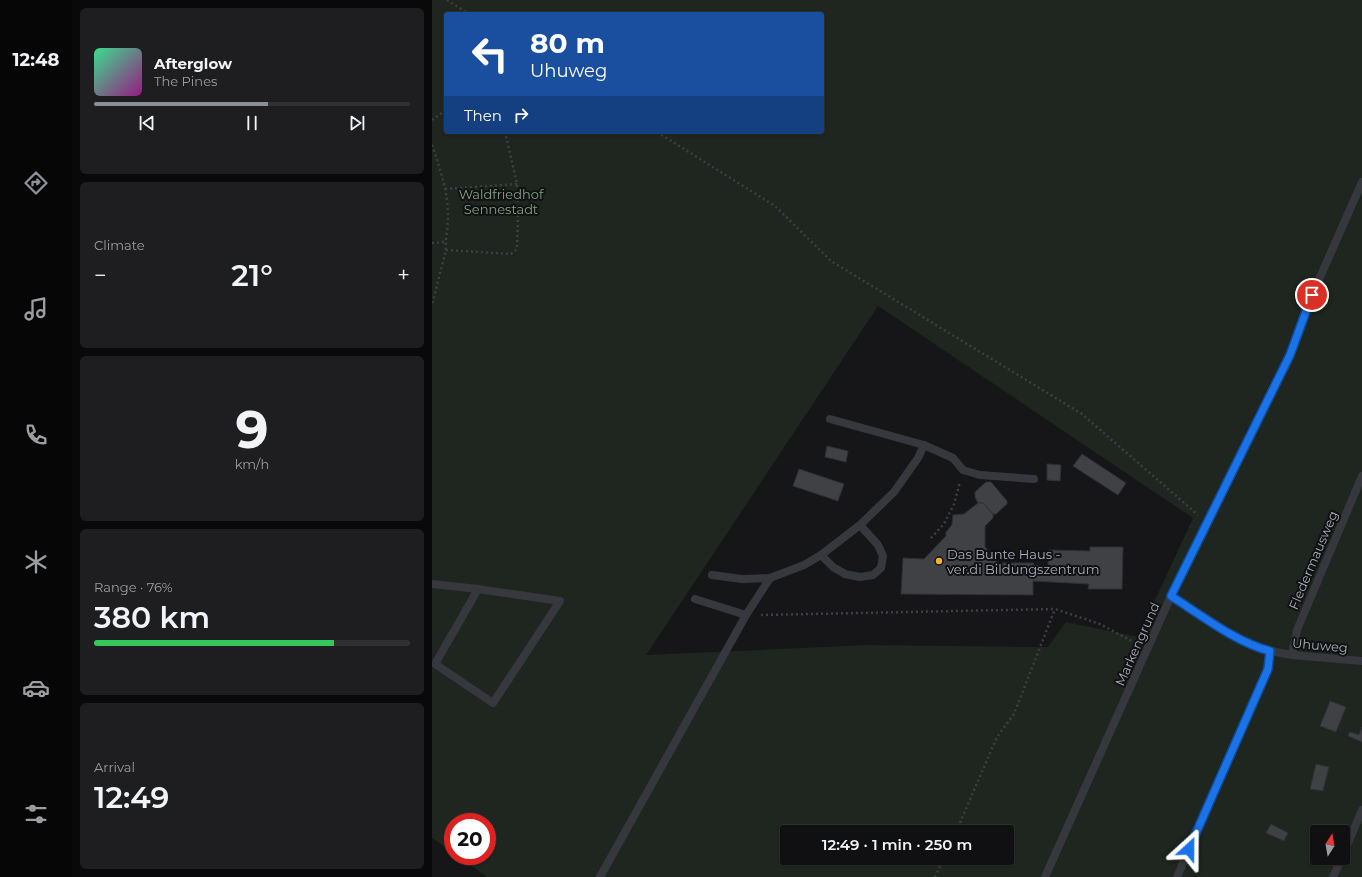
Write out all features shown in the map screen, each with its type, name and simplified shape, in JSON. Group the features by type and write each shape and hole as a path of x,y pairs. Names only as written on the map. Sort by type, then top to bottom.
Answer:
{"lane":[{"name":"Markengrund","path":"1045,877 1171,596 1290,355 1306,309 1362,182"},
{"path":"830,419 924,445 953,458 963,470 980,476 1034,479"},
{"path":"712,575 742,578 770,578 804,565 821,555 860,526 894,492 918,458 924,445"},
{"name":"Fledermausweg","path":"1292,655 1297,630 1362,476"},
{"path":"821,555 832,567 845,574 860,577 873,575 881,568 883,556 878,545 860,526"},
{"path":"600,877 746,616 770,578"},
{"path":"432,584 478,589 560,601 493,702 434,665 478,589"},
{"name":"Uhuweg","path":"1171,596 1242,641 1260,649 1292,655 1362,661"},
{"path":"695,599 746,616"},
{"path":"1177,877 1268,669 1270,651"},
{"path":"1350,838 1362,810"},
{"path":"1334,877 1339,865"}],"path":[{"path":"447,0 466,12"},
{"path":"432,120 444,111"},
{"path":"446,250 511,254 517,249 518,214 516,184 505,134"},
{"path":"660,134 775,206 831,261 1082,414 1207,524"},
{"path":"432,145 445,189 448,215 445,242 446,250 432,305"},
{"path":"445,189 516,184"},
{"path":"432,244 445,242"},
{"path":"931,538 944,524 954,504 963,470"},
{"path":"959,825 997,737 1014,714 1055,609"},
{"path":"746,616 1055,609 1100,624 1148,650"},
{"path":"935,877 941,865"}],"green space":[{"name":"Waldfriedhof Sennestadt","path":"432,0 1362,0 1362,877 487,877 470,865 496,865 496,813 444,813 444,847 432,838","holes":["878,306 1193,518 1138,637 1066,622 1048,647 867,645 646,655"]}],"building":[{"path":"827,446 848,451 846,462 825,457"},
{"path":"1082,454 1126,483 1118,495 1073,466"},
{"path":"1047,464 1061,465 1060,481 1047,480"},
{"path":"799,469 844,484 838,501 793,486"},
{"path":"986,482 991,482 1007,501 1007,504 996,514 993,514 983,503 978,503 975,497 975,492"},
{"path":"978,503 983,503 993,514 993,518 985,526 985,547 998,563 1033,563 1034,565 1048,566 1049,550 1090,551 1090,547 1123,547 1122,589 1088,589 1089,584 1033,581 1033,595 901,594 903,558 924,559 946,536 946,532 952,525 953,515 964,514"},
{"path":"1330,701 1346,707 1336,732 1320,726"},
{"path":"1362,727 1362,742 1348,736 1350,732 1359,735"},
{"path":"1316,764 1329,767 1323,791 1310,789"},
{"path":"1271,824 1288,833 1284,841 1266,833"}],"place":[{"name":"Das Bunte Haus - ver.di Bildungszentrum","path":"939,561"}],"route":[{"path":"1189,849 1268,669 1270,651 1260,649 1242,641 1171,596 1290,355 1312,295"}]}
